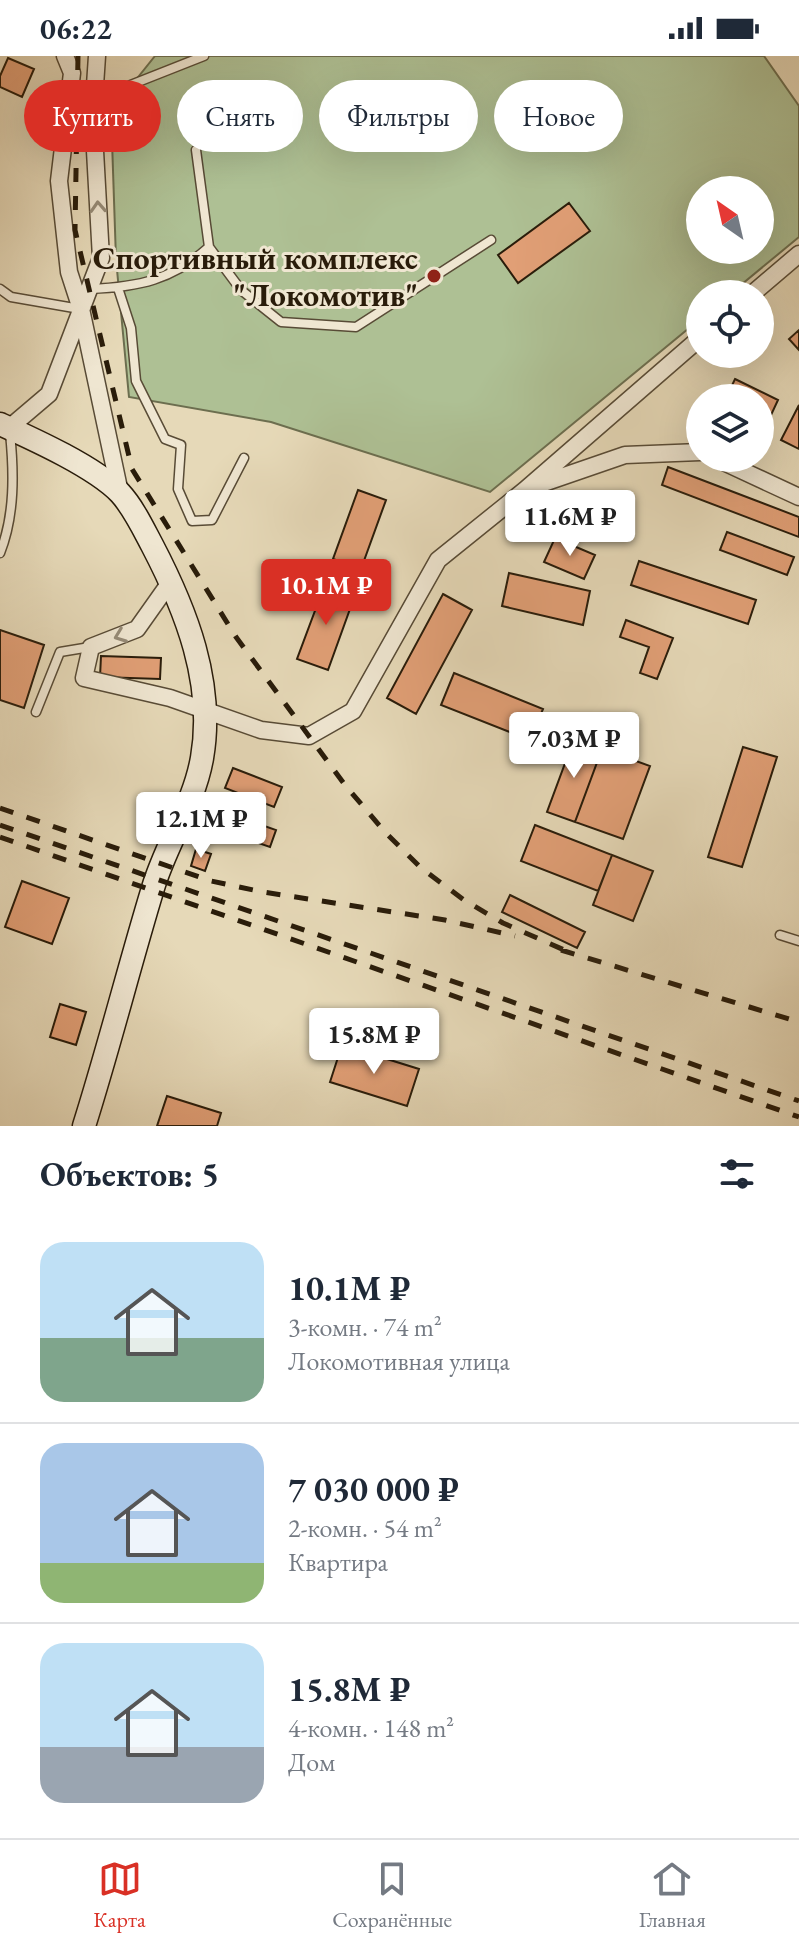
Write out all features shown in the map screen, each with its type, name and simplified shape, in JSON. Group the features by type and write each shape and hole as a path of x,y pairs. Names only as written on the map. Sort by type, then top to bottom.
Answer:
{"main road":[{"path":"5,426 71,460 120,493 146,533 183,606 205,712 197,779 152,891 84,1126"}],"street":[{"path":"65,56 72,73 59,181 69,272 81,309 120,493"},
{"path":"95,80 97,56"},
{"path":"5,426 49,394 101,258 96,152"},
{"path":"768,280 799,254"},
{"path":"171,581 137,629 91,647 84,678 170,698 261,730 309,736 353,711 438,560 525,490 686,350"},
{"path":"525,490 625,455 686,453"},
{"path":"745,472 799,497"}],"lane":[{"path":"142,80 203,56"},
{"path":"196,152 209,247 241,290 281,322 356,327 491,240"},
{"path":"89,289 133,287 187,267 209,247"},
{"path":"118,288 131,328 136,381 165,439 181,445 178,489 192,521 212,520 244,458"},
{"path":"0,289 11,297 81,309"},
{"path":"0,553 6,538 14,471 5,426"},
{"path":"36,712 60,652 91,647"},
{"path":"780,935 799,941"}],"green space":[{"name":"Спортивный комплекс \"Локомотив\"","path":"155,56 764,56 799,106 799,237 774,258 774,176 686,176 686,264 766,264 747,280 686,280 686,331 490,492 271,422 129,397 116,259 112,152 161,152 161,80 136,80"}],"building":[{"path":"8,58 34,69 29,80 24,80 22,97 0,87 0,76"},
{"path":"569,203 590,231 518,283 498,255"},
{"path":"799,330 799,350 789,339"},
{"path":"799,405 799,449 781,440"},
{"path":"668,467 799,517 799,537 662,485"},
{"path":"358,490 386,500 361,569 333,559"},
{"path":"727,532 794,557 787,575 720,550"},
{"path":"555,538 595,555 584,579 544,562"},
{"path":"639,561 756,600 748,624 631,585"},
{"path":"509,573 590,591 583,625 502,606"},
{"path":"325,584 355,595 328,670 297,659"},
{"path":"443,594 472,610 416,714 387,698"},
{"path":"626,620 673,638 657,679 640,673 649,647 620,637"},
{"path":"0,630 44,645 24,708 0,700"},
{"path":"101,656 161,658 160,679 100,677"},
{"path":"454,673 543,709 530,740 441,705"},
{"path":"538,721 562,731 554,750 530,740"},
{"path":"574,739 602,749 575,822 547,812"},
{"path":"743,747 777,757 742,867 708,857"},
{"path":"602,749 650,766 623,839 575,822"},
{"path":"233,768 282,787 274,807 225,788"},
{"path":"227,813 276,830 270,847 221,830"},
{"path":"535,825 612,855 598,891 521,861"},
{"path":"196,849 211,854 205,871 191,866"},
{"path":"612,855 653,871 633,921 593,905"},
{"path":"22,881 69,898 52,944 5,927"},
{"path":"510,895 585,932 577,948 502,912"},
{"path":"60,1004 86,1012 76,1045 50,1037"},
{"path":"342,1045 419,1069 407,1106 330,1082"},
{"path":"167,1096 221,1113 217,1126 157,1126"}],"railway":[{"path":"78,56 75,230 132,469 236,637 345,785 385,832 421,868 464,900 503,923 571,953"},
{"path":"0,808 211,881 445,920 515,936"},
{"path":"0,825 799,1101"},
{"path":"0,837 799,1117"},
{"path":"561,950 799,1022"}],"place":[{"name":"Спортивный комплекс \"Локомотив\"","path":"434,276"}]}
